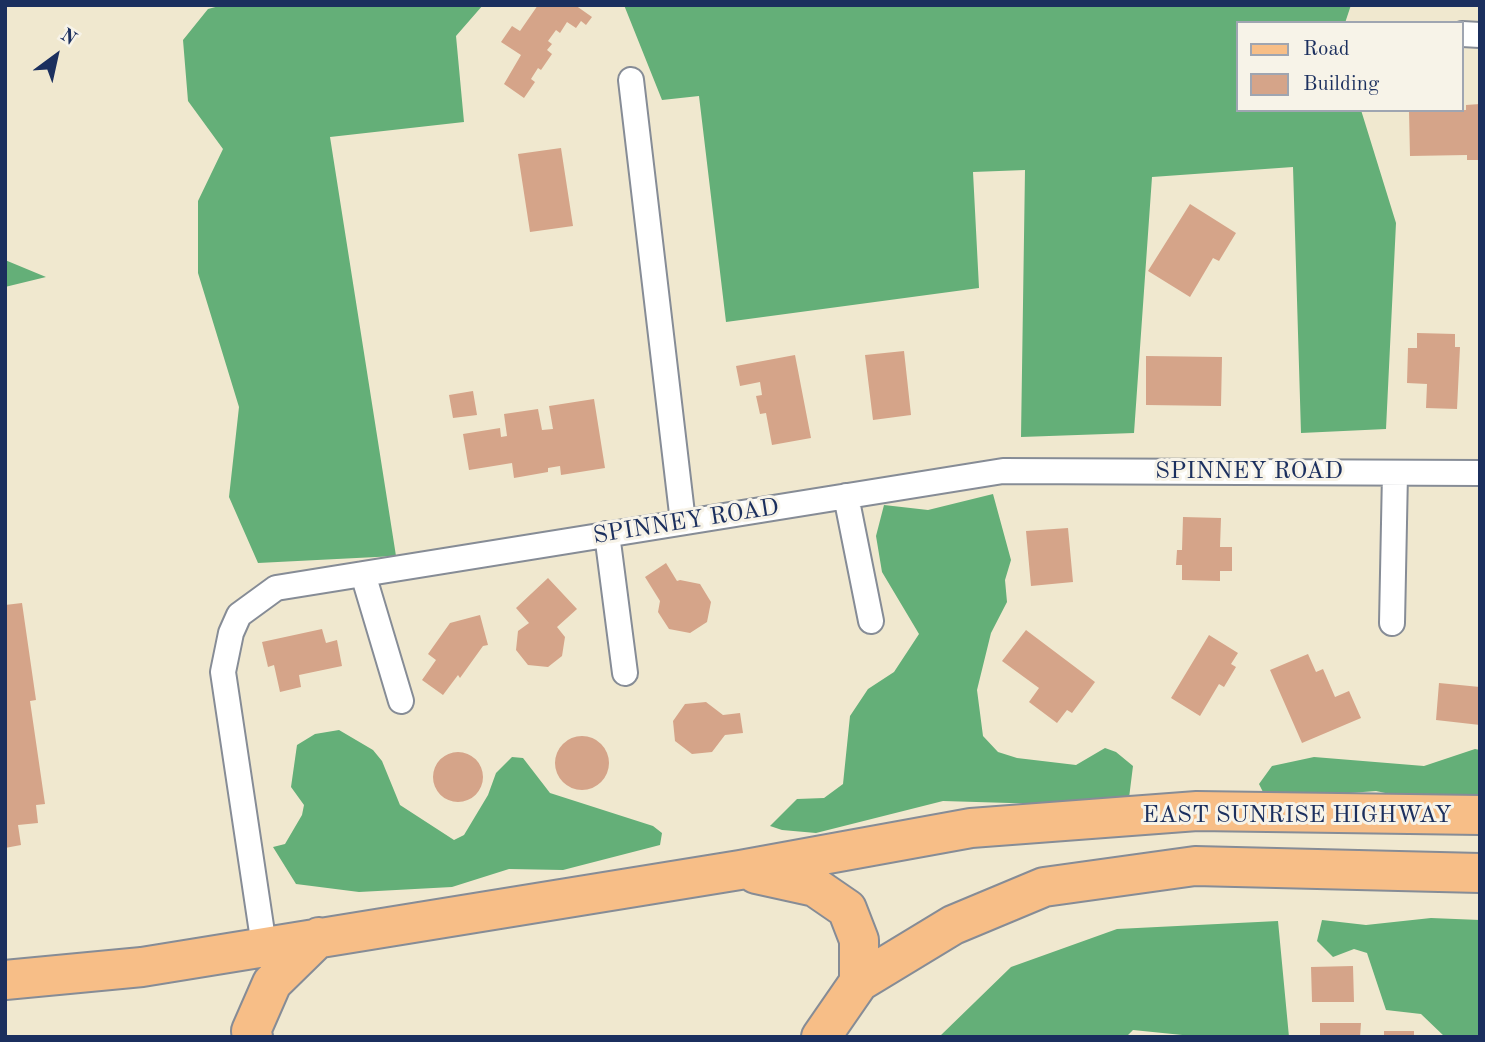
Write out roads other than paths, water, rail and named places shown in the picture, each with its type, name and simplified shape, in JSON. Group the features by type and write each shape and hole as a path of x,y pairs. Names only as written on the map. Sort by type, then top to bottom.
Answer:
{"main road":[{"name":"EAST SUNRISE HIGHWAY","path":"319,937 740,870 971,828 1197,811 1480,815"},
{"name":"EAST SUNRISE HIGHWAY","path":"859,982 953,925 1044,887 1195,866 1480,873"},
{"path":"740,870 815,887 847,909 859,940 859,982 821,1037"},
{"path":"5,980 142,967 319,937"},
{"path":"253,1037 251,1031 272,983 319,937"}],"street":[{"path":"631,80 682,522"},
{"name":"SPINNEY ROAD","path":"264,946 223,672 231,633 239,615 276,588 1003,471 1480,473"},
{"path":"1392,623 1395,472"},
{"path":"846,496 871,621"},
{"path":"607,534 625,673"},
{"path":"363,574 401,701"}]}
